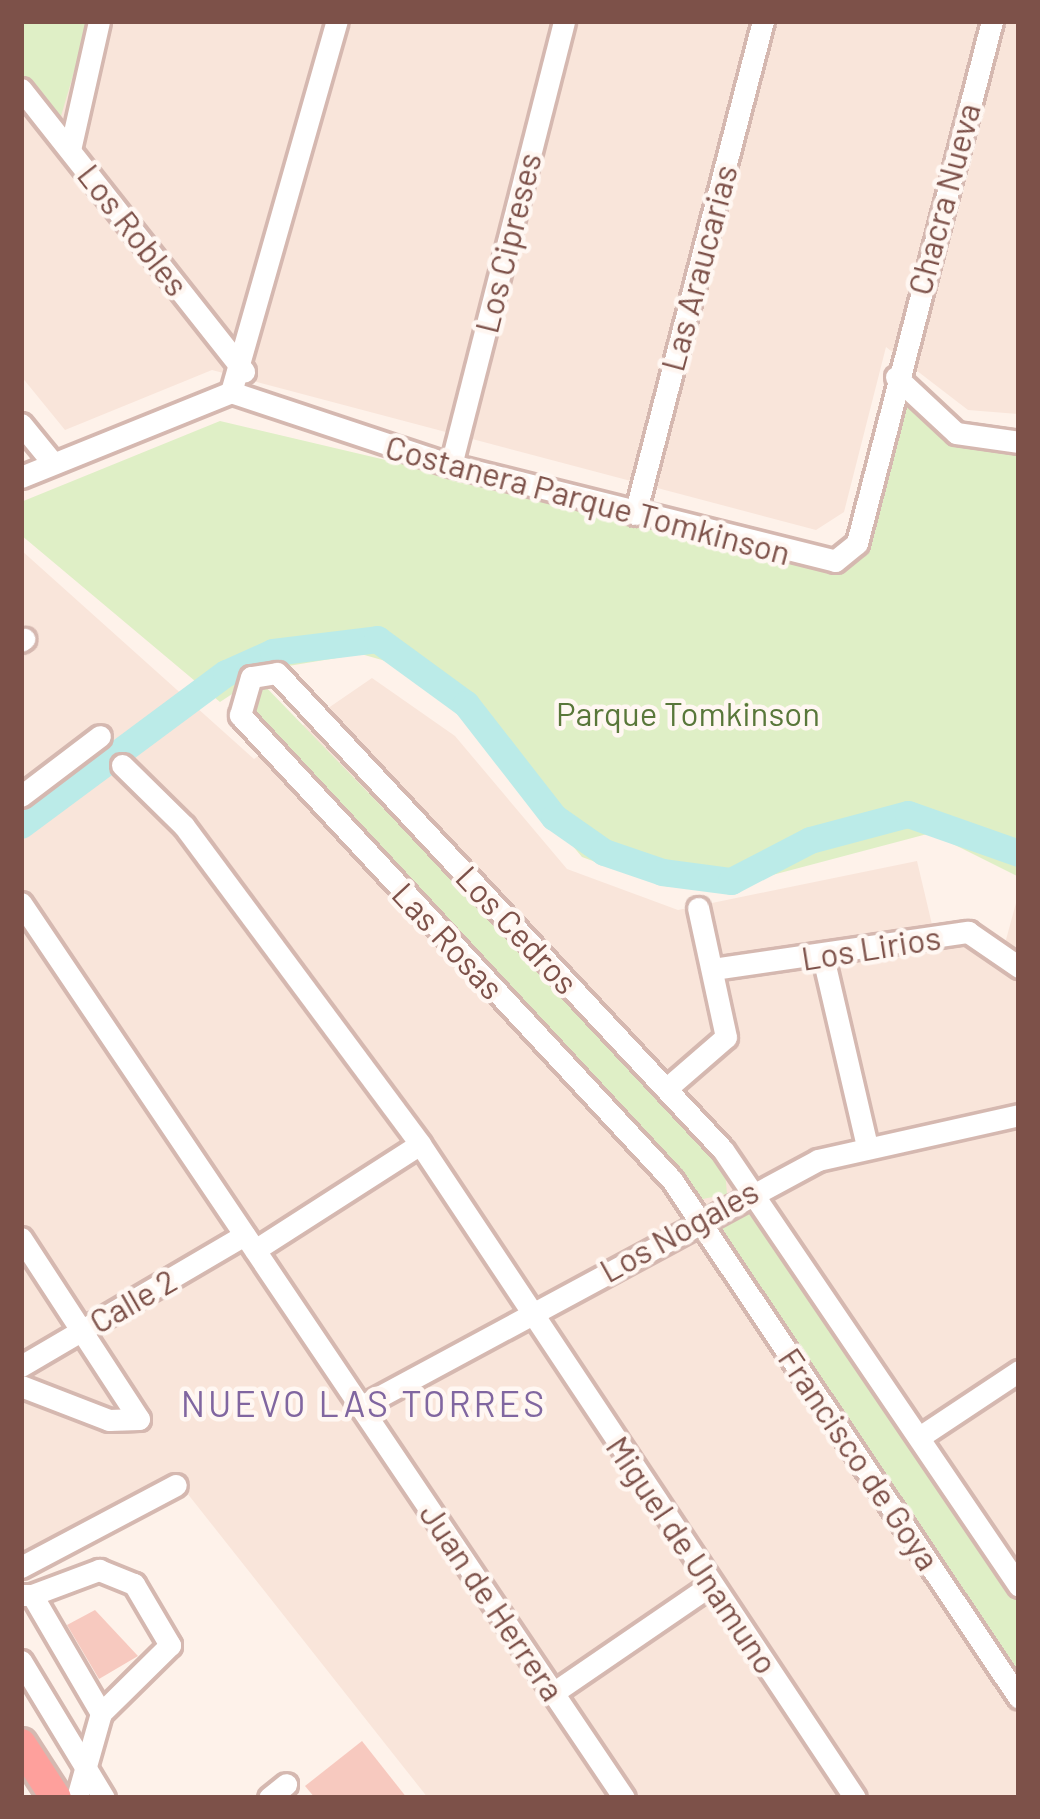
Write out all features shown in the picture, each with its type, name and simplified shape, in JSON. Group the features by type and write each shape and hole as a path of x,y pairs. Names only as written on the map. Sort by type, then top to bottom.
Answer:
{"highway":[{"path":"21,1744 56,1798"}],"street":[{"path":"70,150 99,21"},
{"path":"21,477 231,392 244,371 337,21"},
{"name":"Los Cipreses","path":"451,465 565,21"},
{"name":"Las Araucarias","path":"635,514 763,21"},
{"name":"Chacra Nueva","path":"896,377 992,21"},
{"name":"Los Robles","path":"21,89 244,371"},
{"path":"896,377 956,433 1019,442"},
{"name":"Costanera Parque Tomkinson","path":"231,392 451,465 835,561 857,543 896,377"},
{"path":"21,424 52,462"},
{"name":"Los Cedros","path":"277,674 666,1089 752,1190"},
{"name":"Las Rosas","path":"277,674 250,676 240,715 699,1220"},
{"path":"21,796 100,736"},
{"name":"Miguel de Unamuno","path":"122,765 184,826 420,1144 855,1798"},
{"name":"Juan de Herrera","path":"21,903 624,1798"},
{"path":"666,1089 725,1044 698,908"},
{"name":"Los Lirios","path":"713,969 823,957 968,932 1019,967"},
{"path":"823,957 866,1142"},
{"name":"Los Nogales","path":"360,1407 752,1190 866,1142 1019,1115"},
{"name":"Calle 2","path":"21,1366 420,1144"},
{"name":"Francisco de Goya","path":"752,1190 1019,1586"},
{"name":"Francisco de Goya","path":"699,1220 1019,1698"},
{"path":"21,1238 139,1419 109,1420 21,1386"},
{"path":"921,1436 1019,1371"},
{"path":"21,1567 176,1485"},
{"path":"77,1798 88,1775 101,1713 170,1645 134,1584 99,1570 26,1595 101,1713"},
{"path":"554,1693 711,1585"},
{"path":"21,1660 104,1798"}],"shaded area":[{"path":"21,21 1019,21 1019,414 968,410 886,347 844,512 816,530 212,370 65,430 21,376"},
{"path":"21,550 254,759 372,678 455,736 567,869 678,910 917,861 938,950 967,946 998,969 1019,892 1019,1798 428,1798 187,1493 21,1578"}],"green space":[{"path":"21,21 89,21 59,123 21,80"},
{"name":"Parque Tomkinson","path":"903,393 924,414 1019,452 1019,877 931,833 761,878 668,887 628,874 582,857 470,723 389,662 361,654 270,669 220,702 21,535 21,502 220,421 841,567 867,541"},
{"path":"261,682 724,1160 727,1194 698,1200 252,723 248,702"},
{"path":"746,1204 1019,1600 1019,1679 719,1235 715,1223"}],"building":[{"path":"95,1610 138,1656 99,1679 67,1625"},
{"path":"362,1741 407,1798 315,1798 305,1786"}],"waterway":[{"path":"21,825 226,673 273,652 377,639 466,704 554,817 604,852 662,872 731,881 810,840 908,814 1019,853"}],"district":[{"name":"NUEVO LAS TORRES","path":"364,1403"}]}
